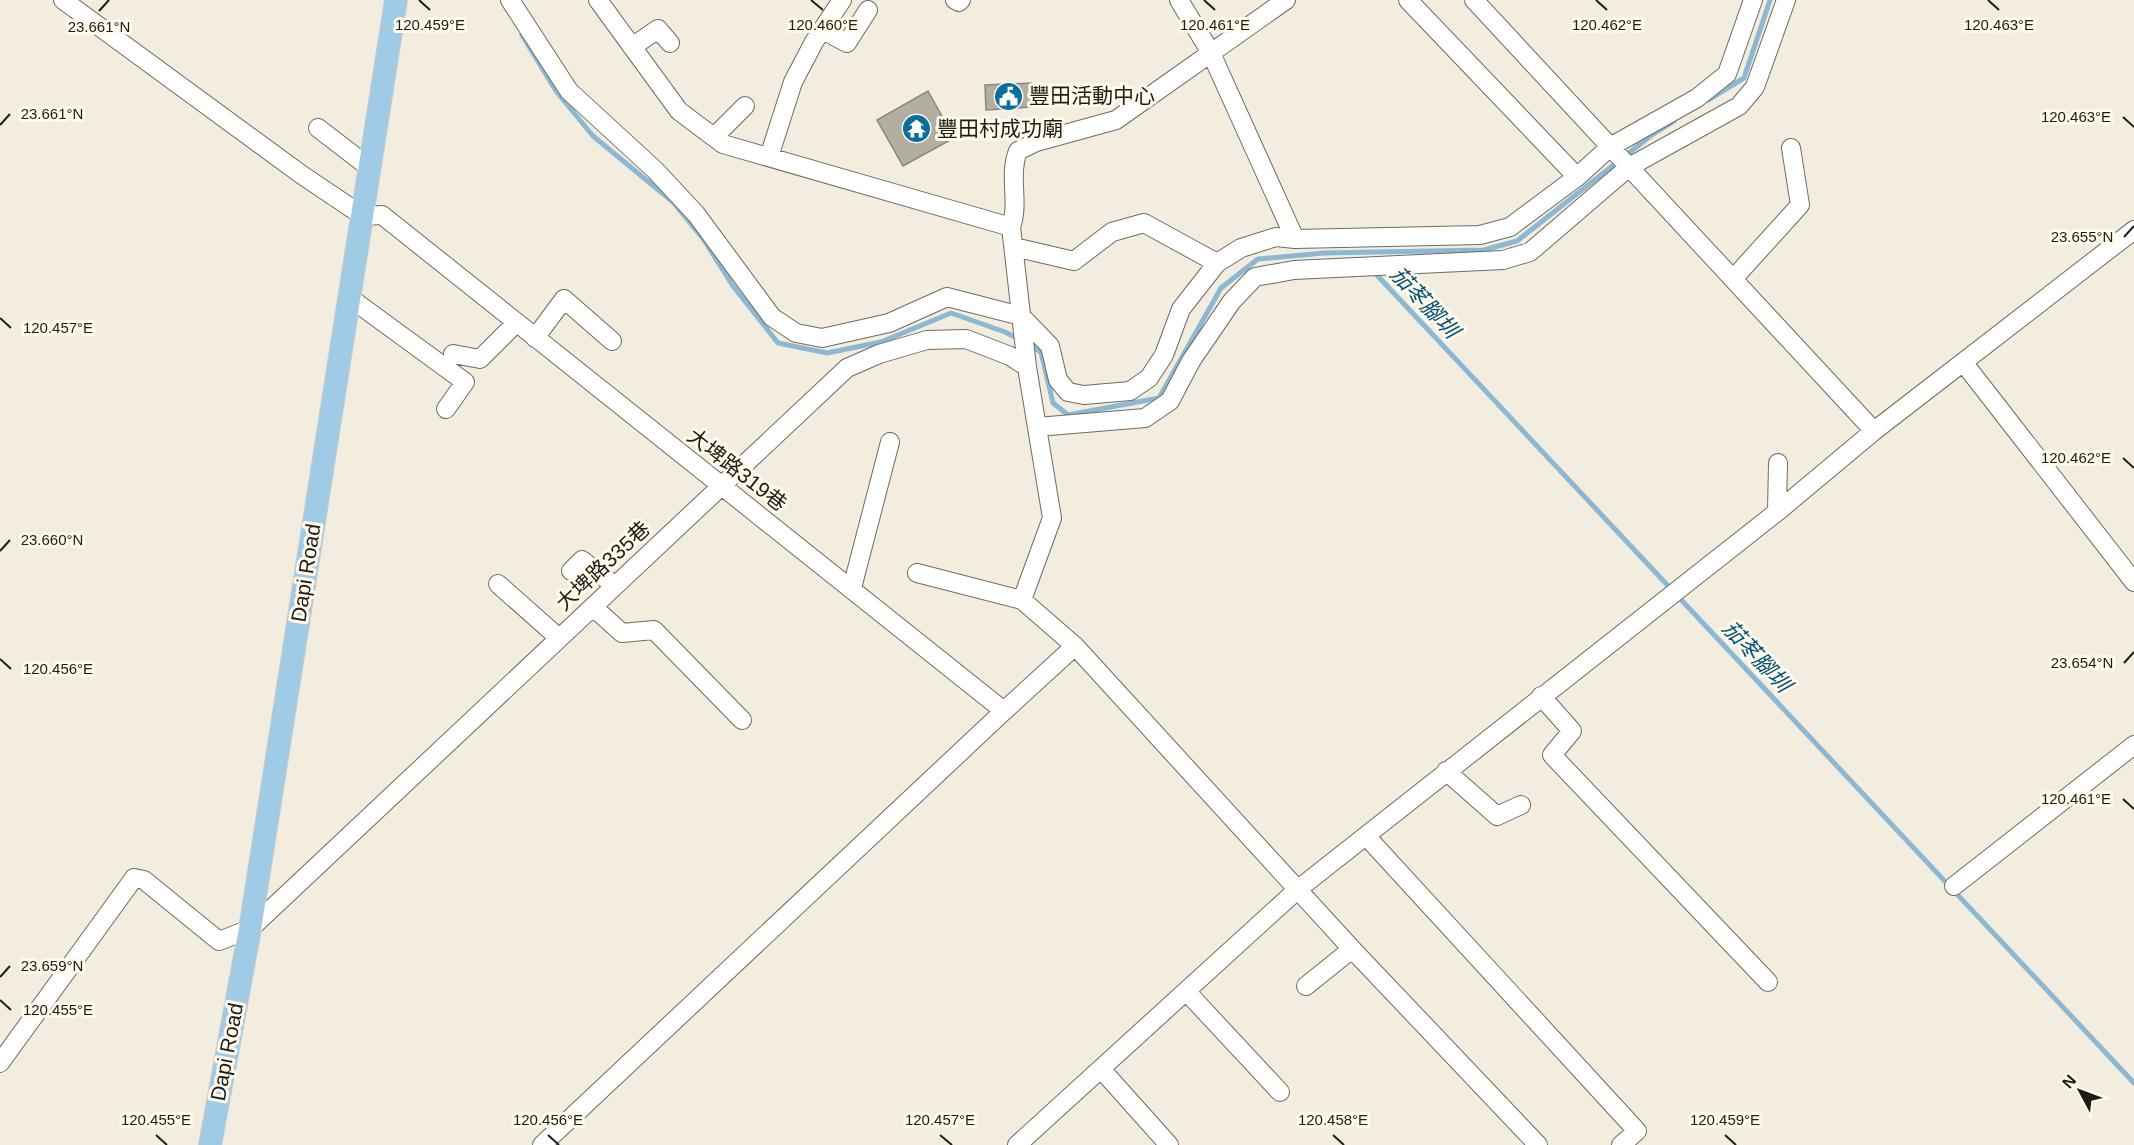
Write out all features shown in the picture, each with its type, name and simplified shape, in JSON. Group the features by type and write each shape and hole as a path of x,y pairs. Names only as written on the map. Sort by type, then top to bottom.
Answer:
{"main road":[{"name":"Dapi Road","path":"210,1145 250,929 396,0"}],"street":[{"path":"63,0 302,175 363,216"},
{"path":"510,0 569,91 655,170 696,214 772,317 796,333 822,338 889,323 947,297 1021,316 1050,346 1059,380 1068,392 1084,395 1130,391 1149,378 1164,355 1182,309 1217,263 1241,248 1276,237 1480,235 1510,227 1577,177 1610,147 1697,98 1727,74 1754,0"},
{"path":"598,0 679,111 723,144 1011,227"},
{"path":"769,158 793,82 842,0"},
{"path":"955,0 959,2 961,0"},
{"path":"1179,0 1211,53 1295,238"},
{"path":"1022,600 1052,518 1027,367 1011,227 1015,216 1013,163 1018,151 1036,142 1116,120 1286,0"},
{"path":"1408,0 1577,177"},
{"path":"1474,0 1874,431"},
{"path":"1037,427 1145,418 1170,401 1191,361 1232,301 1255,277 1294,270 1503,260 1530,252 1629,167 1739,106 1755,87 1786,0"},
{"path":"823,30 847,43 868,10"},
{"path":"632,47 658,29 670,43"},
{"path":"714,138 745,106"},
{"path":"318,128 370,168"},
{"path":"1733,279 1800,205 1791,148"},
{"name":"大埤路319巷","path":"363,216 382,215 1005,711"},
{"path":"1014,247 1074,261 1112,232 1144,223 1217,263"},
{"path":"1017,1145 1297,890 1777,512 1874,431 2134,230"},
{"path":"350,298 465,382 446,409"},
{"path":"535,338 564,299 612,341"},
{"path":"453,354 480,359 516,322"},
{"name":"大埤路335巷","path":"250,929 847,368 879,354 927,340 966,339 1010,356 1027,367"},
{"path":"1963,362 2134,582"},
{"path":"852,588 890,442"},
{"path":"1777,512 1778,462"},
{"path":"570,571 582,560 615,586"},
{"path":"917,573 1022,600 1075,646 1297,890 1538,1145"},
{"path":"498,584 559,638"},
{"path":"593,607 622,633 654,630 742,720"},
{"path":"542,1145 1075,646"},
{"path":"1541,696 1572,732 1551,755 1768,982"},
{"path":"1954,886 2134,745"},
{"path":"1446,771 1497,816 1521,805"},
{"path":"1366,836 1637,1131 1621,1145"},
{"path":"0,1063 134,878 144,880 219,941 250,929"},
{"path":"1306,986 1352,949"},
{"path":"1186,991 1280,1092"},
{"path":"1101,1069 1169,1145"}],"building":[{"name":"豐田活動中心","path":"1031,83 1032,107 986,110 985,85"},
{"name":"豐田村成功廟","path":"928,91 954,138 903,166 877,120"}],"waterway":[{"path":"1708,100 1744,78 1770,0"},
{"path":"522,35 556,91 593,136 673,202 704,240 733,286 778,343 827,353 881,342 951,313 1019,339"},
{"path":"1029,345 1041,352 1053,403 1068,415 1159,398 1221,288 1258,259 1324,253 1484,250 1517,241 1653,134 1674,121"},
{"name":"茄苳腳圳","path":"1374,272 2134,1083"}],"place":[{"name":"豐田活動中心","path":"1008,96"},
{"name":"豐田村成功廟","path":"916,129"}]}
